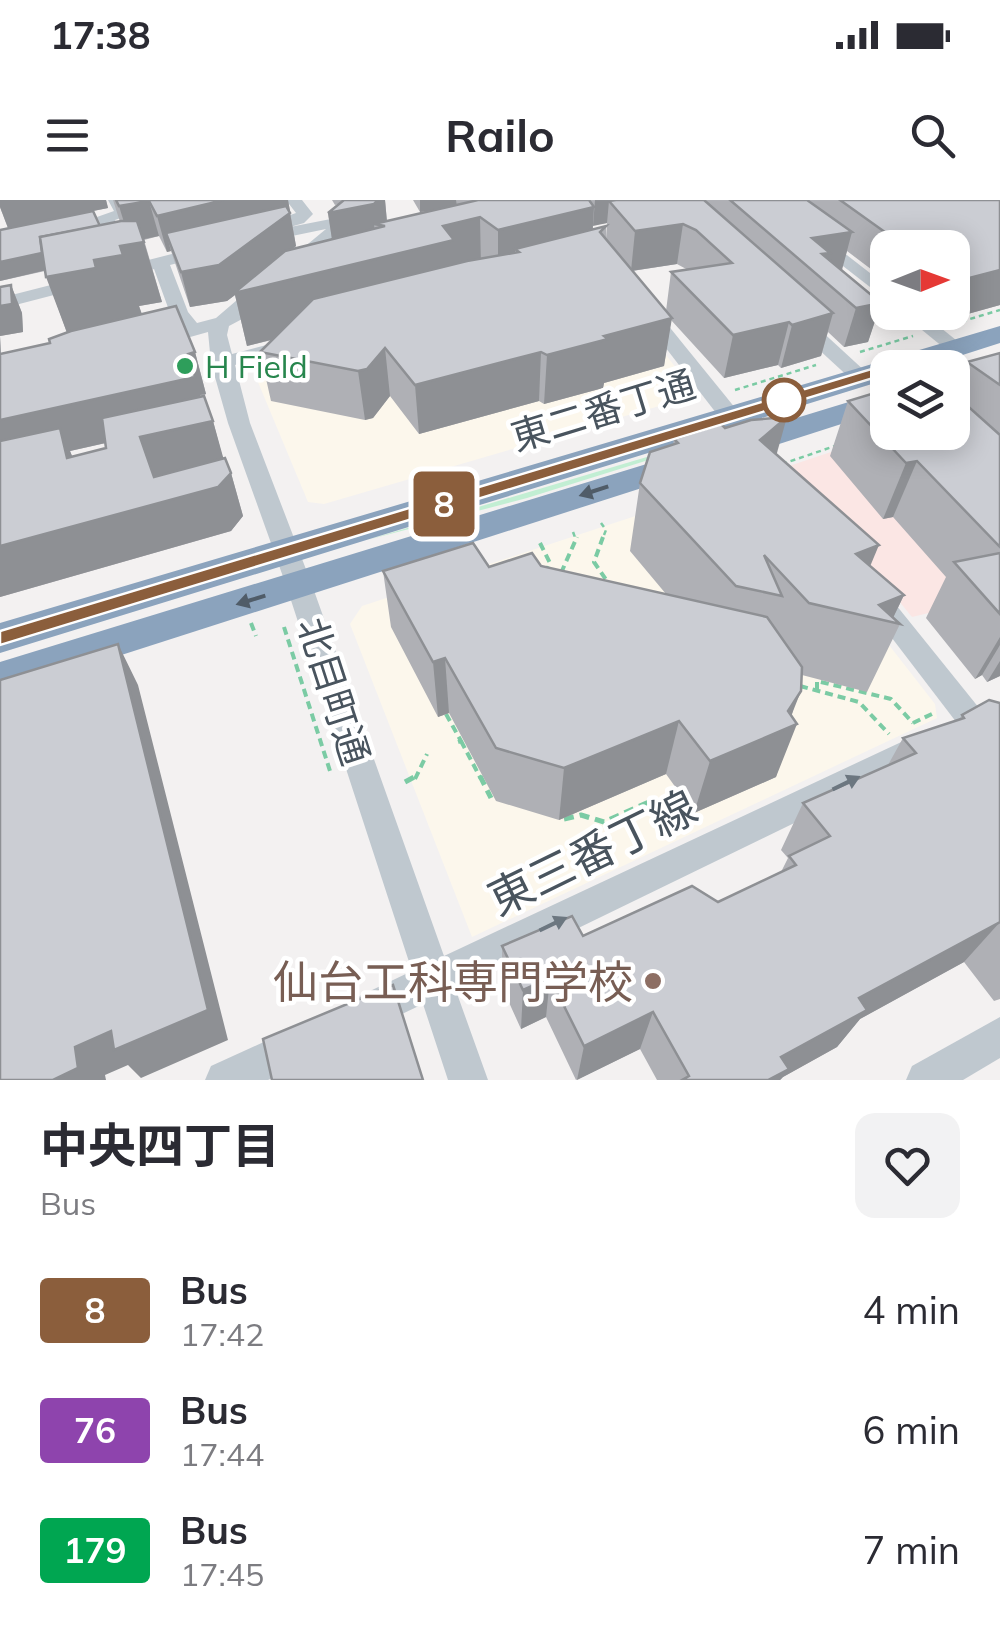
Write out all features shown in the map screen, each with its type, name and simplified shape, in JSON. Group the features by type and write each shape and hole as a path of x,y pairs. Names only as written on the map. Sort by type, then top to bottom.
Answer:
{"highway":[{"name":"東二番丁通","path":"952,350 1000,334"},
{"name":"東二番丁通","path":"970,355 1000,361"},
{"name":"東二番丁通","path":"0,638 293,568 752,436 870,376"},
{"name":"東二番丁通","path":"0,678 293,568"}],"street":[{"path":"116,200 124,214 97,219 128,261 338,214 370,200"},
{"path":"0,304 298,220 305,214 294,200"},
{"path":"338,214 281,283 390,200"},
{"path":"766,200 870,282"},
{"path":"160,261 189,326"},
{"path":"630,290 752,436"},
{"path":"123,344 247,306 220,324 189,326"},
{"path":"789,312 870,371"},
{"name":"北目町通","path":"220,324 221,362 231,425 293,568 468,1080"},
{"path":"927,330 948,350"},
{"path":"221,362 321,336"},
{"path":"859,577 986,716 1000,756"},
{"name":"東三番丁線","path":"226,1080 986,716"},
{"path":"926,1080 1000,1036"}],"path":[{"path":"950,350 1000,310"},
{"path":"904,350 926,332"},
{"path":"752,436 815,365"},
{"path":"752,436 850,441"},
{"path":"601,523 606,530 594,562 616,592"},
{"path":"559,577 577,537 573,532"},
{"path":"540,543 550,562 545,574"},
{"path":"284,627 330,771"},
{"path":"817,690 817,681 891,700 913,723"},
{"path":"799,686 859,702 889,734"},
{"path":"859,702 874,696"},
{"path":"446,714 491,798"},
{"path":"405,782 415,779 427,754"},
{"path":"564,819 581,815 604,822 649,802 672,836"}],"shaded area":[{"path":"600,270 697,395 324,504 308,502 248,358"},
{"path":"870,439 870,450 900,450 1000,596 912,617 789,466"},
{"path":"757,476 935,704 937,718 472,937 350,624 362,606"}],"green space":[{"path":"704,440 527,498 367,540"}],"building":[{"path":"116,200 224,200 157,216 149,201 119,206"},
{"path":"344,200 378,200 328,213"},
{"path":"478,200 589,200 594,207 498,230 480,217 443,226 454,240 234,293 285,251 385,226 374,224"},
{"path":"704,200 833,313 733,335 671,272 732,263 696,230 683,224 635,231 609,201"},
{"path":"730,200 807,200 852,232 812,238 830,253 822,254 870,294 870,305 856,308"},
{"path":"840,200 1000,200 1000,270 970,278 970,230 882,230"},
{"path":"286,206 290,213 219,265 181,272 166,233"},
{"path":"93,211 100,226 40,237 42,253 0,262 0,230"},
{"path":"137,221 144,242 120,246 123,255 94,260 96,268 46,277 40,237"},
{"path":"606,226 600,232 672,318 547,355 541,352 415,385 385,348 367,369 358,371 260,352 313,299 519,252 515,249"},
{"path":"11,285 12,304 0,306 0,287"},
{"path":"176,306 195,352 188,354 195,377 0,420 0,354 50,343 49,339 71,331"},
{"path":"1000,353 1000,385 970,364"},
{"path":"870,394 870,425 848,401"},
{"path":"204,396 213,421 140,437 154,477 225,458 231,473 218,487 0,546 0,441 60,428 67,458 106,448 102,418"},
{"path":"970,408 1000,435 1000,547 917,461 906,463 894,450 970,450"},
{"path":"787,417 760,440 879,545 856,554 904,595 879,605 900,624 809,603 764,555 782,596 736,586 640,483 650,452 678,443 674,439 721,424 725,428 751,420"},
{"path":"473,543 489,567 532,553 541,566 767,617 802,667 801,691 788,711 797,724 710,761 679,721 564,768 496,748 445,658 433,662 383,571"},
{"path":"1000,553 1000,614 954,562"},
{"path":"118,644 208,1010 114,1050 111,1031 75,1047 78,1068 53,1080 0,1080 0,680"},
{"path":"989,700 1000,703 1000,922 859,998 867,1010 781,1057 789,1069 768,1080 682,1080 689,1076 653,1012 584,1046 550,978 523,990 502,946 572,916 583,936 692,886 718,902 796,865 789,856 830,836 803,803 916,753 903,738 964,718 962,715"},
{"path":"393,985 423,1080 272,1080 263,1039"}],"bus line":[{"name":"8","path":"0,638 870,374"}],"place":[{"name":"H Field","path":"185,366"},
{"name":"仙台工科専門学校","path":"653,981"}]}
